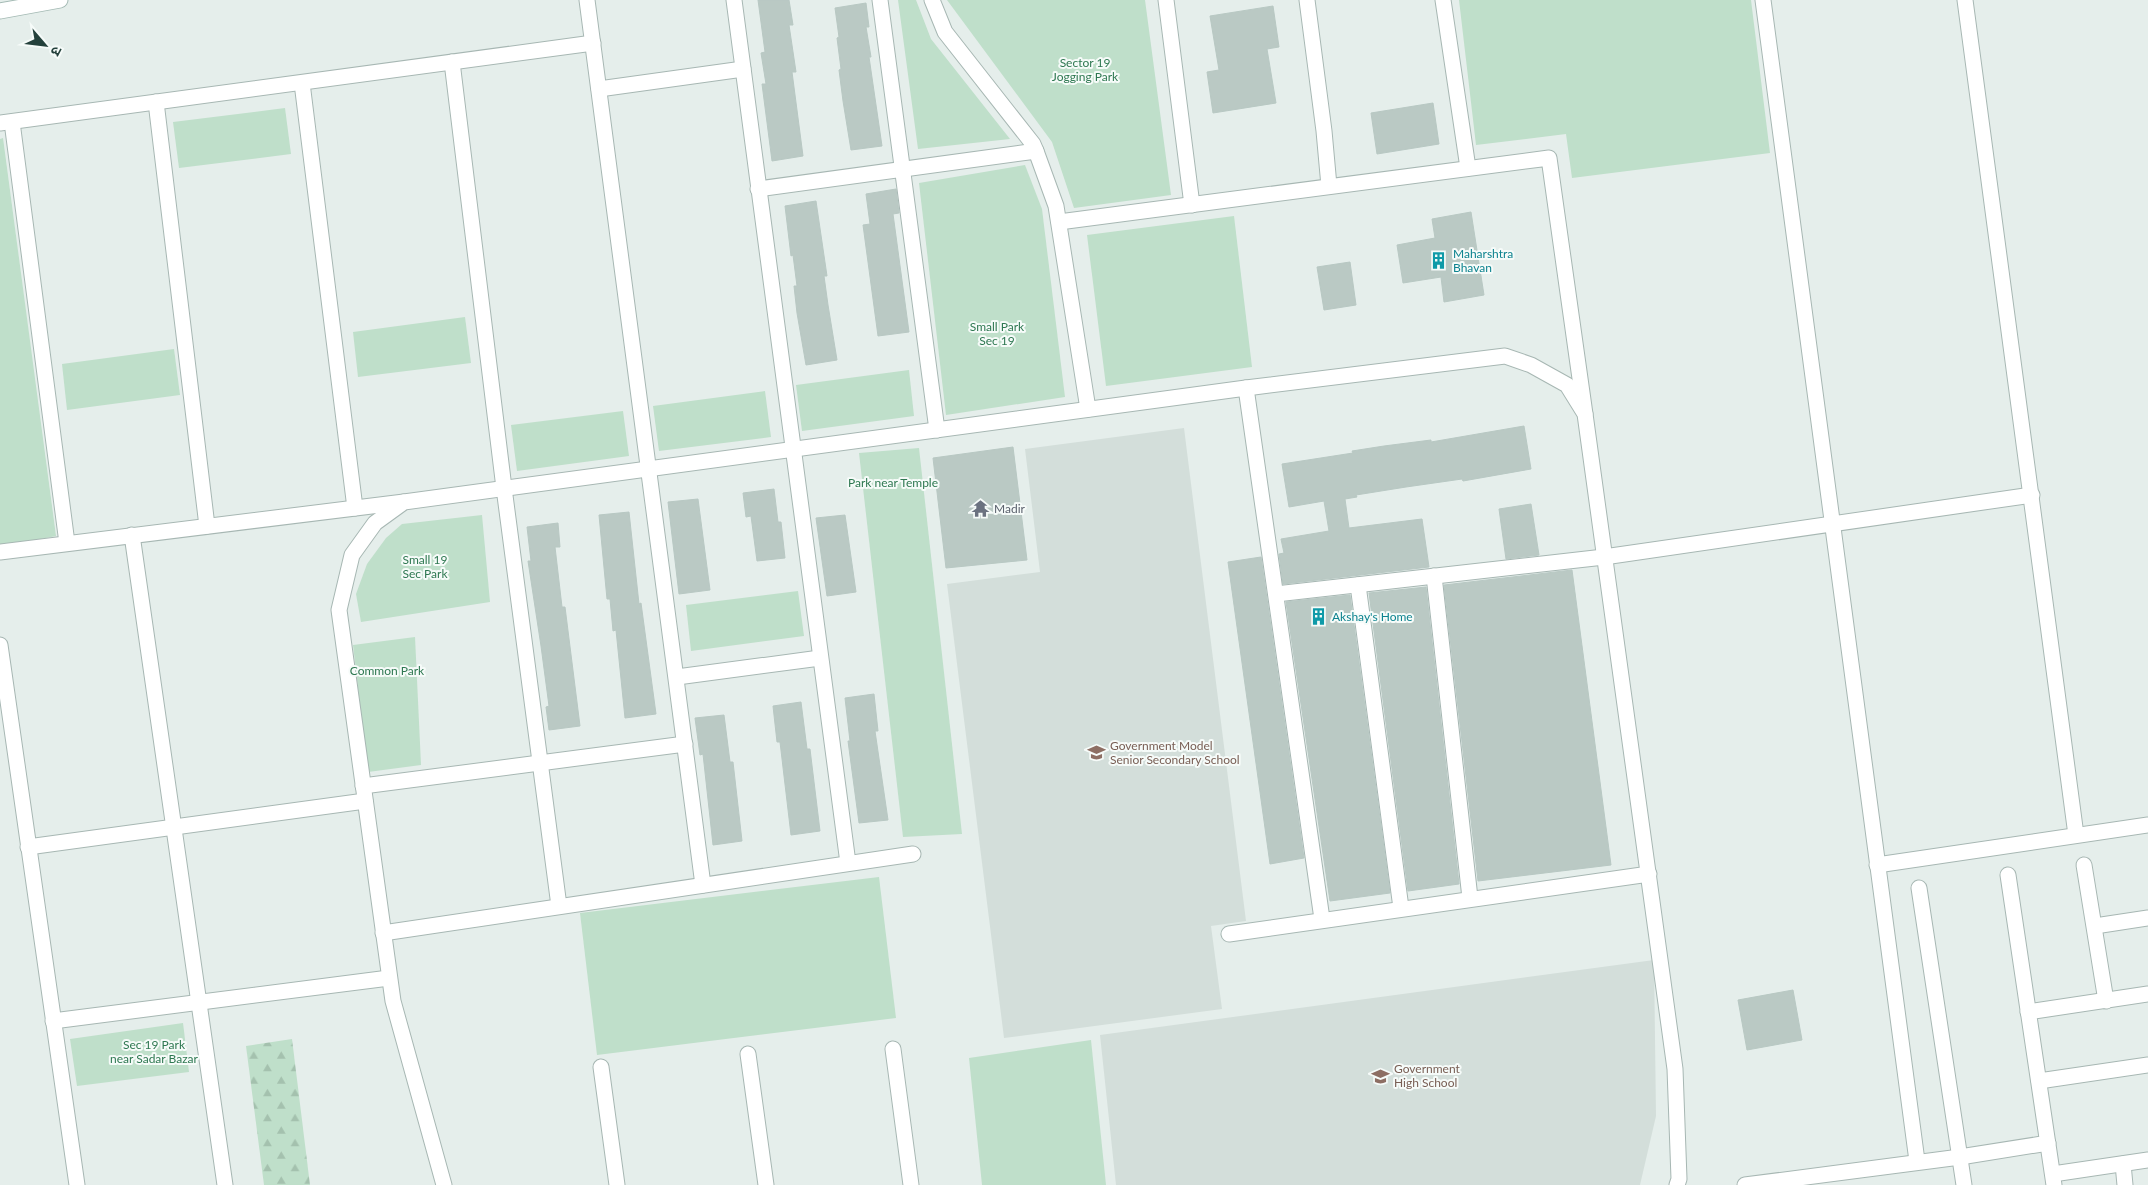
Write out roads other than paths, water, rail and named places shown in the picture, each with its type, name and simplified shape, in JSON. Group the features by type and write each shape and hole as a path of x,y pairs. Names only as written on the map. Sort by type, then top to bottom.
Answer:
{"street":[{"path":"0,11 60,0"},
{"path":"587,0 650,469 703,885"},
{"path":"734,0 848,863"},
{"path":"880,0 937,430"},
{"path":"932,0 945,32 1033,144 1036,151 1056,206 1088,409"},
{"path":"1166,0 1192,205"},
{"path":"1307,0 1329,186"},
{"path":"1442,0 1468,168"},
{"path":"1762,0 1916,1162"},
{"path":"1965,0 2076,835"},
{"path":"66,544 6,122 593,43"},
{"path":"452,62 504,488 560,906"},
{"path":"599,89 743,70"},
{"path":"302,83 355,508"},
{"path":"156,102 207,526"},
{"path":"758,189 1036,151"},
{"path":"1059,222 1549,158 1675,1069 1679,1179 1677,1185"},
{"path":"0,552 404,502 1246,388 1505,356 1531,365 1567,385 1585,414"},
{"path":"1246,388 1322,919"},
{"path":"1276,594 1604,557 2032,495"},
{"path":"404,502 375,523 352,555 339,610 392,1001 444,1185"},
{"path":"132,535 225,1185"},
{"path":"1434,576 1470,898"},
{"path":"1358,585 1401,908"},
{"path":"0,645 77,1185"},
{"path":"677,677 820,658"},
{"path":"363,786 685,744"},
{"path":"28,847 365,801"},
{"path":"1877,865 2148,825"},
{"path":"383,933 913,854"},
{"path":"2084,865 2106,1001"},
{"path":"1229,934 1322,919 1649,874"},
{"path":"2008,875 2053,1180 2148,1160"},
{"path":"1919,888 1964,1185"},
{"path":"2095,926 2148,918"},
{"path":"53,1021 389,978"},
{"path":"2028,1012 2148,994"},
{"path":"893,1049 911,1185"},
{"path":"748,1054 766,1185"},
{"path":"2039,1081 2148,1065"},
{"path":"601,1067 617,1185"},
{"path":"1745,1185 1960,1157 2048,1143"},
{"path":"2123,1164 2126,1185"}],"place":[{"name":"Maharshtra Bhavan","path":"1439,261"},
{"name":"Madir","path":"980,509"},
{"name":"Akshay's Home","path":"1318,617"},
{"name":"Government Model Senior Secondary School","path":"1096,753"},
{"name":"Government High School","path":"1380,1076"}],"park label":[{"name":"Sector 19 Jogging Park","path":"1085,70"},
{"name":"Small Park Sec 19","path":"997,334"},
{"name":"Park near Temple","path":"893,483"},
{"name":"Small 19 Sec Park","path":"425,567"},
{"name":"Common Park","path":"387,671"},
{"name":"Sec 19 Park near Sadar Bazar","path":"154,1052"}]}
